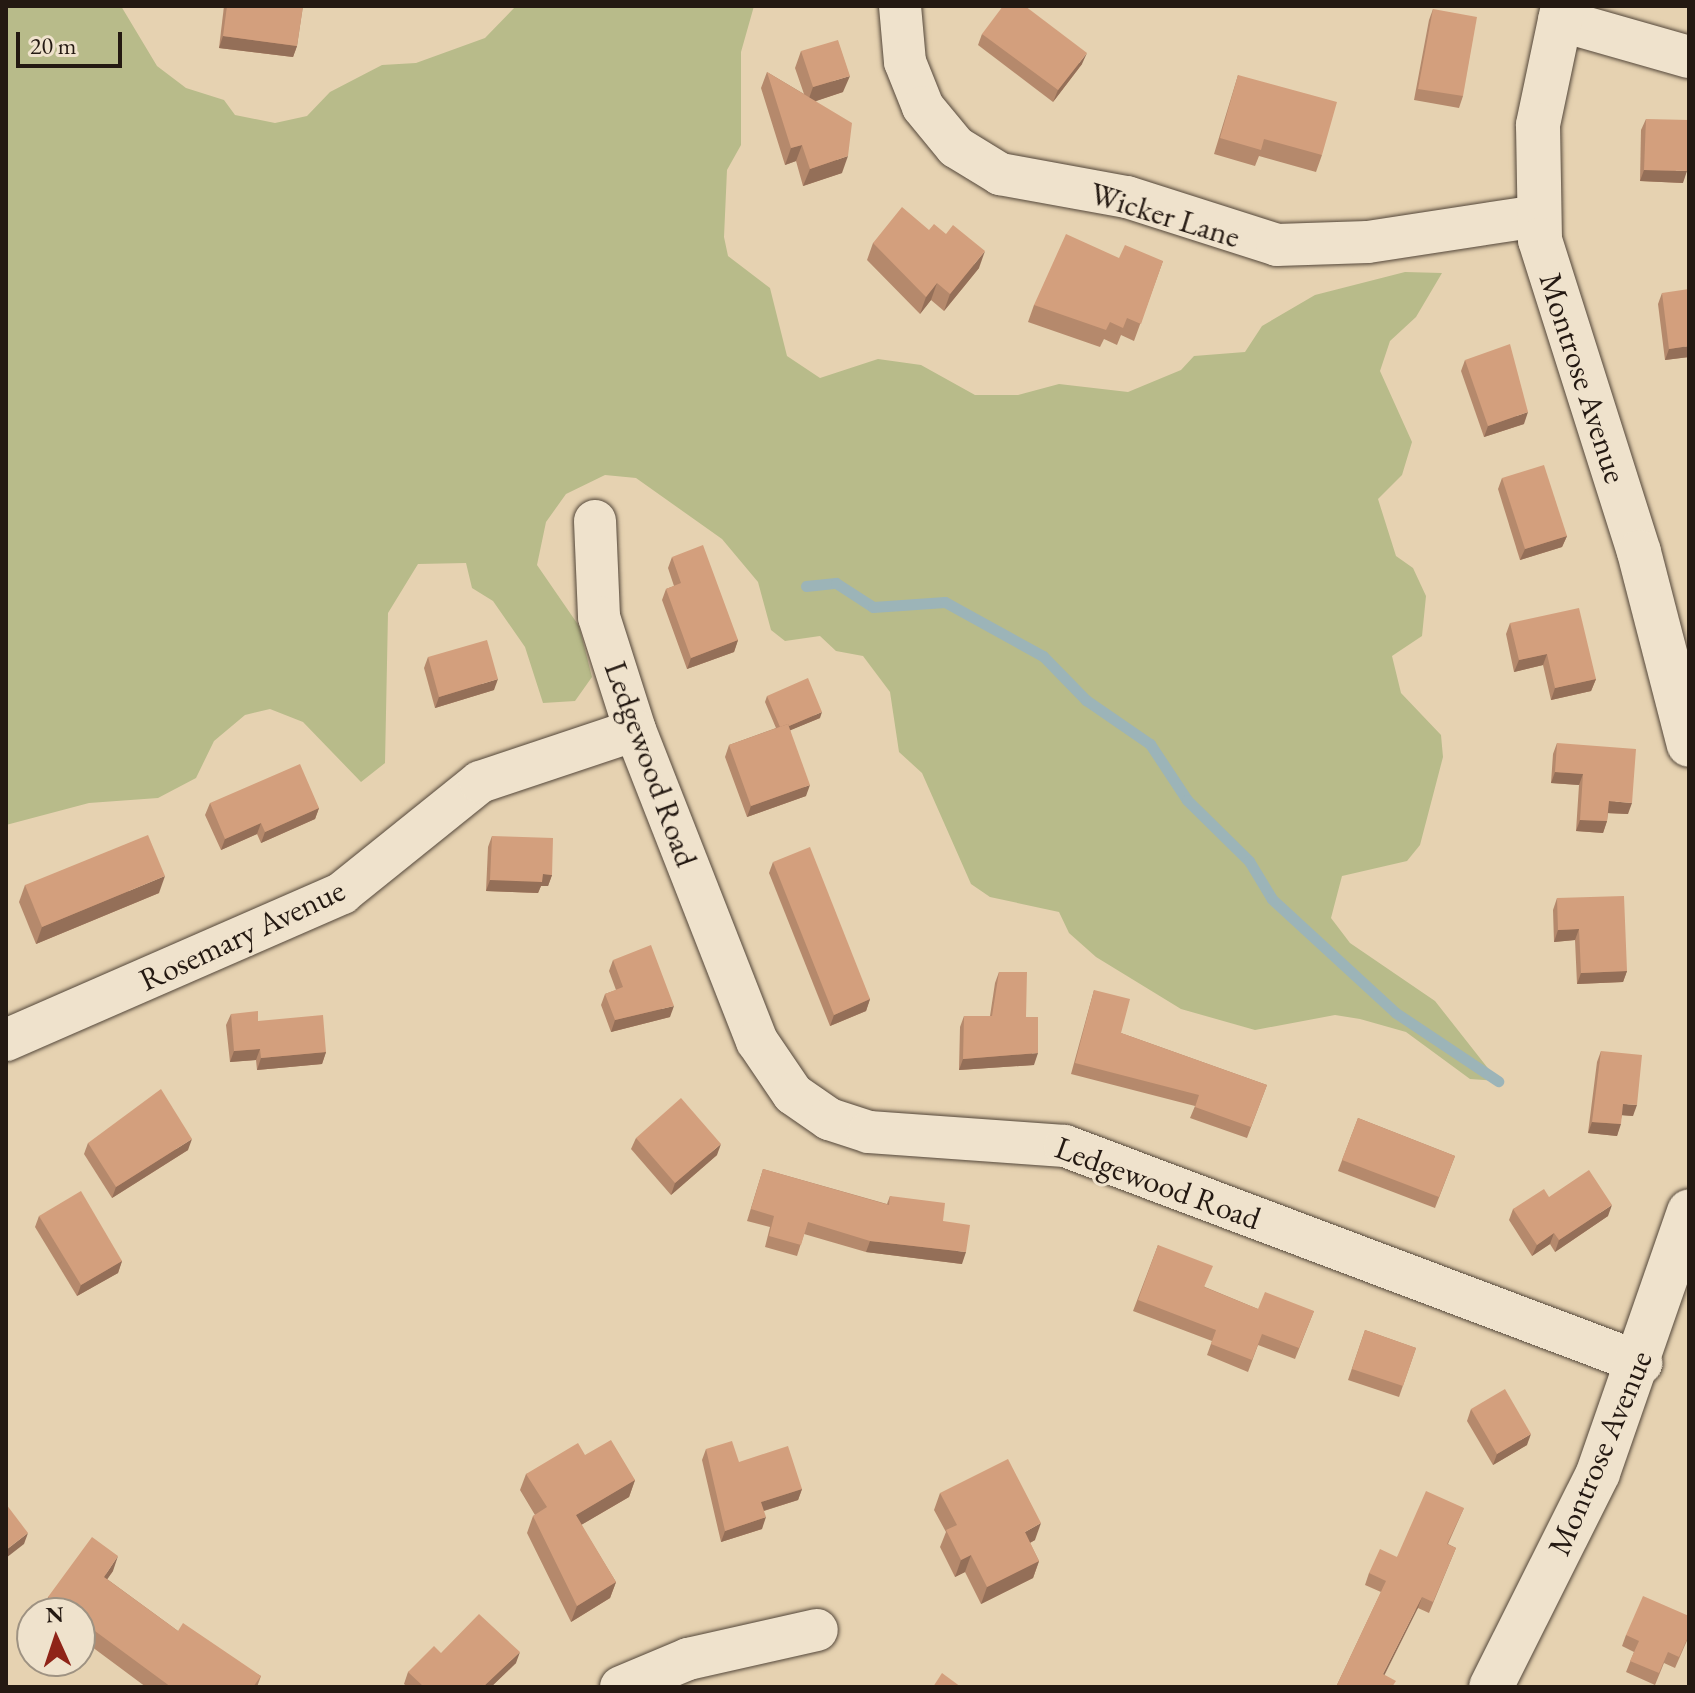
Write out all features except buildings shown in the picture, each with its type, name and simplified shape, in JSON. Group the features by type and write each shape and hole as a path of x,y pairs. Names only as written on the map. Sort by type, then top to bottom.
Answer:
{"main road":[{"name":"Montrose Avenue","path":"1561,13 1538,125 1538,216 1552,292 1683,685 1689,745"},
{"name":"Montrose Avenue","path":"1491,1687 1598,1473 1641,1363 1689,1211"}],"street":[{"name":"Wicker Lane","path":"900,6 905,62 923,107 956,147 1000,174 1127,197 1277,245 1368,242 1538,216"},
{"path":"1561,13 1689,57"},
{"name":"Ledgewood Road","path":"595,521 597,607 635,730 757,1041 779,1078 810,1107 869,1132 1065,1146 1641,1363"},
{"name":"Rosemary Avenue","path":"6,1040 342,893 480,782 635,730"},
{"path":"621,1687 688,1659 817,1630"}],"green space":[{"path":"6,6 121,6 157,66 186,88 224,100 235,115 275,123 307,116 330,92 382,65 416,63 485,38 516,6 754,6 741,52 741,145 727,170 724,237 728,256 770,288 787,356 820,378 878,359 921,365 975,395 1018,395 1059,384 1128,392 1181,370 1194,356 1245,352 1262,326 1315,295 1405,272 1442,273 1416,317 1390,341 1380,371 1412,442 1402,475 1378,499 1396,556 1413,568 1426,596 1422,636 1392,656 1401,693 1441,735 1443,757 1420,845 1407,861 1342,876 1331,918 1350,943 1435,1001 1498,1081 1470,1079 1406,1032 1360,1019 1335,1015 1255,1030 1181,1009 1096,957 1069,933 1059,912 990,897 971,884 922,773 899,752 890,692 863,656 836,651 820,636 785,641 771,630 758,582 722,539 636,478 605,475 566,494 546,522 537,565 579,626 592,677 575,701 543,703 525,647 493,601 472,588 466,563 418,564 388,613 385,763 361,782 303,722 270,709 245,715 214,741 196,778 158,798 89,803 6,825"}],"waterway":[{"path":"806,586 836,583 873,607 945,602 1043,656 1086,700 1150,744 1187,800 1249,861 1272,899 1396,1013 1498,1081"}]}
